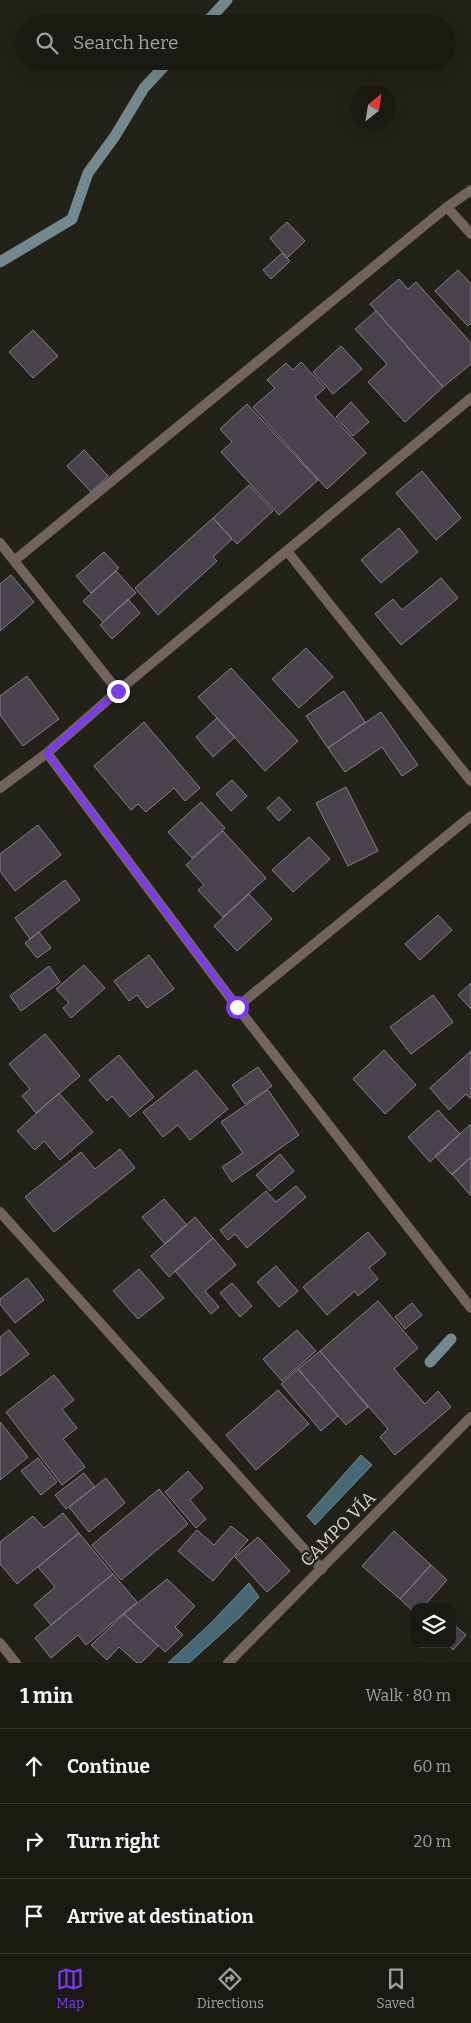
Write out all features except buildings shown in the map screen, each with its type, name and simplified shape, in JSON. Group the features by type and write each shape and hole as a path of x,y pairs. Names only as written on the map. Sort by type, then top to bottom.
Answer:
{"street":[{"path":"15,560 447,207 471,190"},
{"path":"447,207 471,234"},
{"path":"0,788 47,753 118,691 471,398"},
{"path":"0,543 118,691"},
{"path":"287,551 471,780"},
{"path":"47,753 237,1007 471,1308"},
{"path":"237,1007 471,816"},
{"path":"0,1212 322,1569"},
{"name":"CAMPO VÍA","path":"228,1663 471,1417"},
{"path":"0,1643 16,1663"}],"water":[{"path":"361,1455 372,1465 315,1525 307,1516"},
{"path":"249,1583 259,1597 240,1617 189,1663 168,1663 211,1623"}],"waterway":[{"path":"213,15 227,0"},
{"path":"0,262 72,219 88,173 115,136 144,88 161,70"},
{"path":"430,1362 451,1339"}],"route":[{"path":"118,691 47,753 237,1007"}]}
